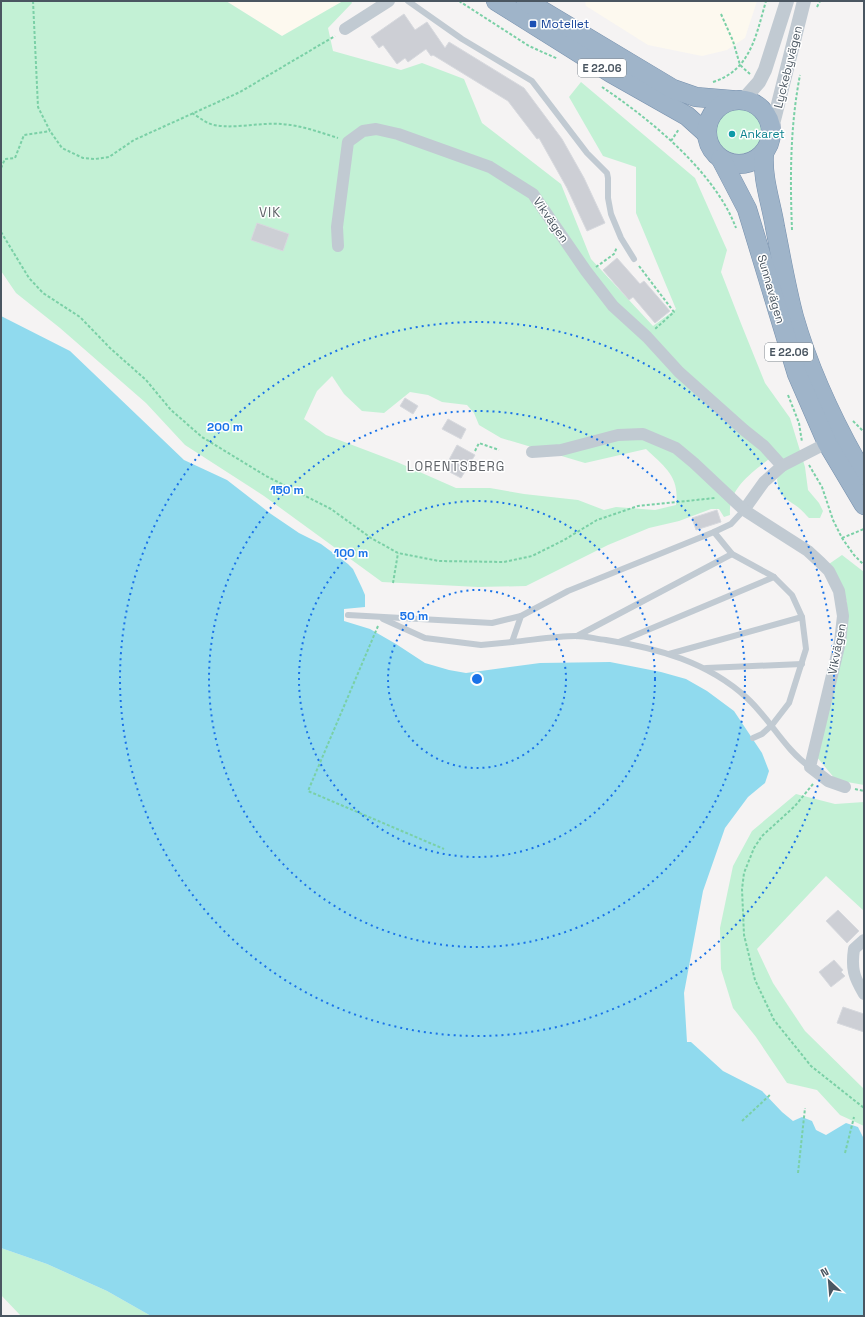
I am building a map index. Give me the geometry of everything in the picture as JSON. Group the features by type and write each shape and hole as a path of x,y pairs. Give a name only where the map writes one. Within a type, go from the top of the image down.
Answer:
{"highway":[{"name":"E 22.06","path":"496,1 611,73 687,116 707,134 711,148 721,159"},
{"name":"E 22.06","path":"526,1 673,89 696,97 752,102 764,111 770,123 772,132 769,145 764,153"},
{"path":"707,134 708,125 713,113 722,104 738,100"},
{"path":"721,159 731,163 741,164 751,162 764,153"},
{"name":"Sunnavägen","path":"764,153 764,181 788,290 800,336 825,402 864,475"},
{"name":"Sunnavägen","path":"721,159 747,210 789,354 806,398 828,443 864,505"}],"street":[{"path":"346,29 389,1"},
{"name":"Lyckebyvägen","path":"738,100 759,82 765,70 787,1"},
{"name":"Lyckebyvägen","path":"772,132 804,1"},
{"name":"Vikvägen","path":"348,142 363,131 376,129 398,134 490,167 533,194 586,271 613,306 647,337 679,372 764,446 782,466"},
{"path":"338,246 337,227 348,142"},
{"name":"Vikvägen","path":"532,452 561,450 618,435 643,434 676,448 744,510 816,557 829,571 842,600 843,616 840,642 810,767"},
{"path":"744,510 764,482 782,466 828,443"},
{"path":"810,767 828,781 845,787"},
{"path":"864,940 854,950 852,965 856,980 864,994"}],"lane":[{"path":"408,1 462,39 532,81 587,153 607,173 608,198 611,214 621,238 634,259"},
{"path":"348,615 492,623 521,616 568,592 731,524 744,510"},
{"path":"714,532 732,554 774,578 792,595 802,617 806,649 788,703 772,725 762,734 753,738"},
{"path":"577,636 732,554"},
{"path":"618,642 774,578"},
{"path":"512,642 521,616"},
{"path":"378,617 425,638 481,645 577,636 654,648 706,668 727,681 748,698 801,761 810,767"},
{"path":"668,654 802,617"},
{"path":"706,668 802,664"}],"path":[{"path":"33,1 38,107 50,131 62,148 83,158 95,160 109,157 134,140 240,92 346,29"},
{"path":"459,1 529,46 559,60"},
{"path":"710,83 721,79 740,65 749,55 766,1"},
{"path":"816,8 820,1"},
{"path":"721,14 733,41 740,65"},
{"path":"792,232 790,183 791,141 801,69"},
{"path":"601,86 685,154 724,203 738,236"},
{"path":"192,113 208,123 221,126 262,123 283,124 310,129 348,142"},
{"path":"1,168 5,159 15,158 24,135 50,131"},
{"path":"1,232 29,278 43,294 80,317 110,348 146,380 171,410 202,437 266,476 331,509 371,538 398,553 438,561 504,562 532,556 564,540 597,520 638,506 731,497"},
{"path":"586,271 595,268 614,254 621,238"},
{"path":"634,259 674,312 647,337"},
{"path":"786,388 799,423 805,454 809,465 822,487 833,520 842,538 854,555 864,565"},
{"path":"850,417 864,432"},
{"path":"475,451 479,443 499,450"},
{"path":"842,538 864,529"},
{"path":"393,583 398,553"},
{"path":"378,626 308,791 444,849"},
{"path":"820,775 795,806 762,836 754,848 744,873 742,889 744,935 755,980 774,1020 811,1066 864,1108"},
{"path":"742,1121 772,1094"},
{"path":"798,1173 805,1108"},
{"path":"845,1153 854,1117"}],"shaded area":[{"path":"226,1 343,1 282,36"},
{"path":"585,1 757,1 745,38 727,50 702,56 648,45 586,6"}],"green space":[{"path":"1,1 226,1 282,36 343,1 351,1 352,3 328,28 333,51 401,70 422,63 464,79 482,123 561,184 591,259 653,326 676,309 636,213 636,167 603,156 569,97 581,82 695,178 727,250 721,272 765,383 790,418 805,467 808,490 819,503 823,511 820,518 809,518 799,508 784,497 780,492 777,479 782,472 769,459 748,476 736,490 730,506 730,515 724,517 719,509 711,509 679,521 649,528 608,545 526,586 478,587 382,582 264,496 185,445 146,403 60,328 16,293 1,271","holes":["332,376 344,394 362,411 384,413 410,392 428,395 442,402 467,405 474,413 479,425 501,438 585,463 646,449 670,473 676,487 676,505 655,510 616,507 604,510 578,500 524,494 490,488 456,488 397,462 326,435 304,419 317,391"]},
{"path":"734,108 744,108 756,114 761,122 761,140 756,148 748,153 734,154 726,151 719,144 716,136 716,126 719,118 726,111"},
{"path":"842,555 864,572 864,785 836,780 816,756 845,643 847,602 829,564"},
{"path":"796,794 835,804 864,802 864,911 826,876 757,949 773,983 805,1031 864,1089 864,1126 840,1115 817,1090 787,1083 756,1037 733,1008 721,969 720,928 733,866 752,831"},
{"path":"1,1248 47,1264 107,1291 151,1316 21,1316 1,1295"}],"water":[{"path":"1,316 70,351 184,460 227,480 271,514 299,533 321,544 348,564 353,569 365,595 365,607 344,609 344,621 370,629 425,663 449,670 466,673 540,663 610,662 661,672 686,679 707,691 734,711 762,753 769,771 765,783 748,797 725,828 703,891 684,993 687,1042 691,1042 723,1071 762,1091 793,1121 802,1117 812,1121 816,1130 826,1135 846,1123 858,1127 864,1139 864,1316 151,1316 107,1291 47,1264 1,1248"}],"building":[{"path":"404,14 415,30 427,22 445,48 449,42 524,88 562,139 584,178 605,223 587,231 567,188 539,138 537,139 508,101 433,55 431,56 426,49 408,62 405,58 397,64 383,45 379,48 371,37"},
{"path":"257,223 289,234 283,251 251,240"},
{"path":"617,258 640,284 644,281 670,311 655,323 633,297 629,300 603,270"},
{"path":"405,398 418,406 413,414 400,406"},
{"path":"448,419 466,429 461,439 442,429"},
{"path":"457,445 475,455 461,478 444,469"},
{"path":"717,510 721,522 696,530 692,518"},
{"path":"838,910 859,931 847,943 826,921"},
{"path":"834,960 843,970 841,972 845,976 831,987 819,972"},
{"path":"843,1007 864,1014 864,1032 837,1023"}],"place":[{"name":"Motellet","path":"533,24"},
{"name":"Ankaret","path":"732,134"}],"district":[{"name":"VIK","path":"270,212"},
{"name":"LORENTSBERG","path":"456,466"}]}
